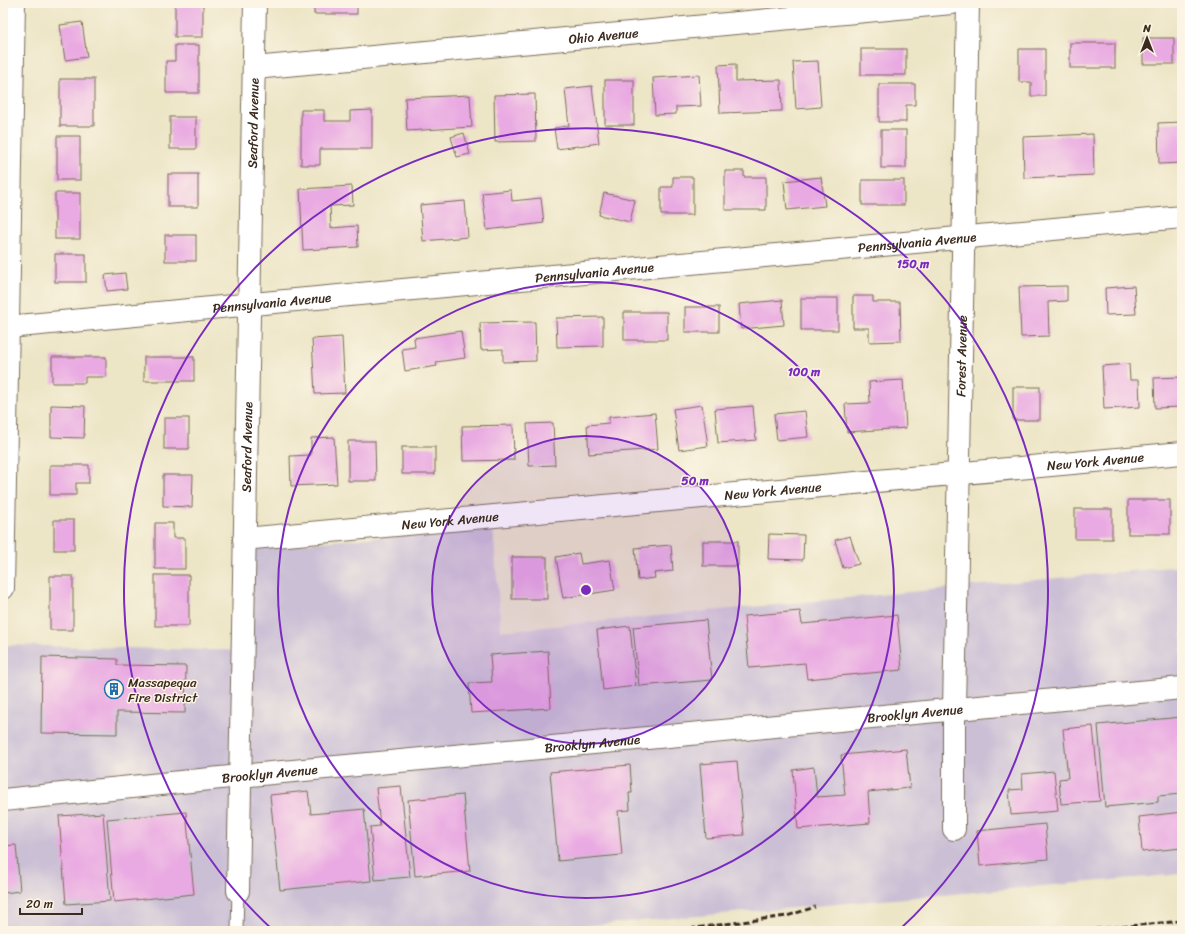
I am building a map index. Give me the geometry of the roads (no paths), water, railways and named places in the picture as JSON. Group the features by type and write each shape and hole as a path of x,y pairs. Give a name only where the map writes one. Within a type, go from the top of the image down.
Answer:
{"street":[{"path":"3,588 14,3"},
{"name":"Seaford Avenue","path":"238,891 255,3"},
{"name":"Ohio Avenue","path":"254,68 952,3"},
{"name":"Forest Avenue","path":"954,829 954,710 958,474 968,3"},
{"name":"Pennsylvania Avenue","path":"8,327 1182,217"},
{"name":"New York Avenue","path":"244,539 1182,453"},
{"name":"Brooklyn Avenue","path":"3,800 240,776 1182,688"}],"lane":[{"path":"237,930 238,891"}],"railway":[{"path":"672,931 787,916 815,907"},
{"path":"1077,931 1182,921"}],"place":[{"name":"Massapequa Fire District","path":"114,689"}]}
